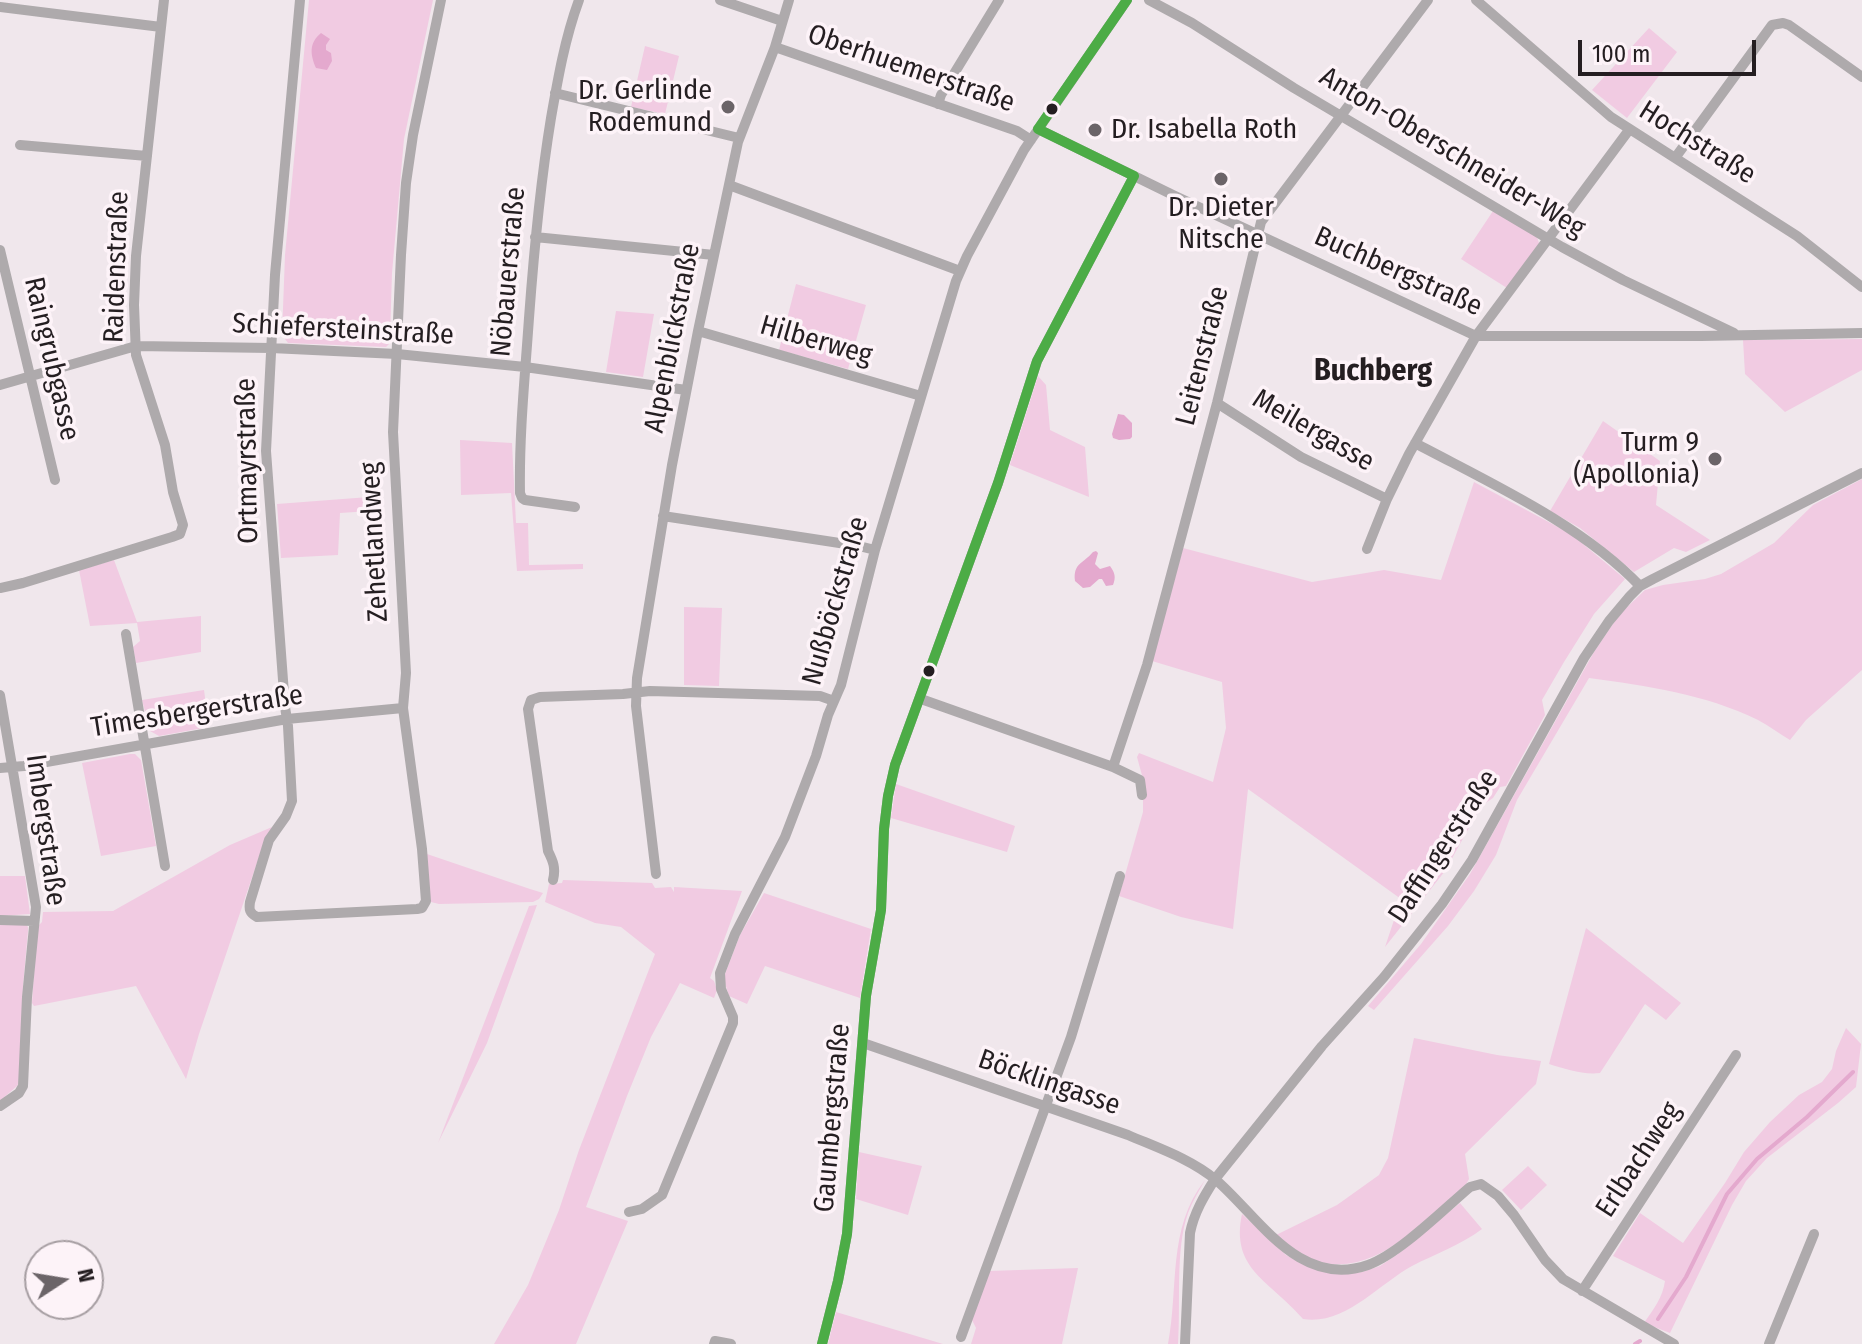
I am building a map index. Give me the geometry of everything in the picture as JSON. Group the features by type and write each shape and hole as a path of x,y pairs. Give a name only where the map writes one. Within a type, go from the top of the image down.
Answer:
{"street":[{"name":"Raidenstraße","path":"0,588 172,537 183,530 165,445 136,355 134,305 136,256 164,0"},
{"name":"Ortmayrstraße","path":"250,911 269,840 286,816 292,801 266,451 275,275 300,0"},
{"name":"Zehetlandweg","path":"250,911 257,917 417,909 425,905 422,849 403,708 406,673 393,432 406,183 441,0"},
{"name":"Nöbauerstraße","path":"575,507 522,498 519,448 542,177 555,93 579,0"},
{"name":"Oberhuemerstraße","path":"720,0 782,21"},
{"name":"Alpenblickstraße","path":"656,874 636,706 637,678 686,390 739,138 775,47 789,0"},
{"path":"938,104 999,0"},
{"name":"Nußböckstraße","path":"629,1212 642,1209 662,1195 733,1023 721,989 720,973 735,934 785,837 841,685 875,550 960,271 1031,140 1127,0"},
{"name":"Anton-Oberschneider-Weg","path":"1149,0 1548,239 1623,280 1737,334"},
{"name":"Leitenstraße","path":"1113,767 1147,665 1217,403 1261,222 1428,0"},
{"name":"Hochstraße","path":"1476,0 1611,117 1797,236 1862,287"},
{"path":"0,7 161,27"},
{"path":"1675,158 1772,25 1789,25 1862,77"},
{"name":"Oberhuemerstraße","path":"775,47 1017,131 1031,140"},
{"path":"555,93 739,138"},
{"name":"Buchbergstraße","path":"1038,129 1476,336 1862,333"},
{"path":"1367,549 1387,499 1415,443 1476,336 1629,130"},
{"path":"20,145 147,156"},
{"name":"Gaumbergstraße","path":"822,1344 847,1234 866,996 881,910 884,829 895,765 998,483 1037,361 1134,176"},
{"path":"729,185 960,271"},
{"path":"535,237 714,255"},
{"name":"Raingrubgasse","path":"0,250 55,480"},
{"name":"Hilberweg","path":"698,331 921,396"},
{"name":"Schiefersteinstraße","path":"0,385 136,346 397,354 525,367 686,390"},
{"name":"Meilergasse","path":"1217,403 1301,457 1387,499"},
{"path":"1415,443 1572,531 1599,549 1640,586"},
{"name":"Daffingerstraße","path":"1185,1344 1190,1233 1201,1200 1322,1046 1384,977 1442,904 1472,860 1584,658 1609,621 1640,586 1862,473"},
{"path":"663,516 875,550"},
{"path":"126,634 165,866"},
{"path":"553,880 554,862 548,851 528,709 531,700 650,691 820,696 834,701"},
{"name":"Imbergstraße","path":"0,695 36,907 27,997 23,1086 19,1093 0,1106"},
{"path":"921,699 1113,767 1140,780 1142,795"},
{"name":"Timesbergerstraße","path":"0,768 287,719 403,708"},
{"path":"961,1337 1071,1037 1120,876"},
{"path":"0,920 34,921"},
{"name":"Böcklingasse","path":"863,1043 1128,1135 1191,1163 1215,1179"},
{"name":"Erlbachweg","path":"1582,1291 1736,1055"},
{"path":"1215,1179 1289,1251 1317,1265 1345,1269 1377,1261 1401,1246 1470,1187 1481,1184 1505,1203 1553,1270 1563,1279 1672,1343"},
{"path":"1769,1344 1814,1234"},
{"path":"714,1342 731,1344"}],"shaded area":[{"path":"309,0 433,0 404,139 392,273 390,337 386,347 288,343 282,335 285,255"},
{"path":"1649,28 1677,52 1627,118 1592,90"},
{"path":"321,33 330,39 326,50 331,53 332,61 327,70 316,68 312,53 314,41"},
{"path":"645,46 679,56 665,114 631,107"},
{"path":"1493,211 1537,237 1540,246 1507,288 1461,259"},
{"path":"796,284 866,305 848,369 779,350"},
{"path":"616,311 654,314 643,377 606,372"},
{"path":"1862,339 1862,370 1785,412 1745,374 1743,340"},
{"path":"1038,376 1046,385 1050,430 1085,447 1089,497 1010,465"},
{"path":"1118,414 1124,415 1132,423 1130,439 1113,438"},
{"path":"1603,421 1660,461 1656,505 1710,540 1686,552 1674,548 1634,572 1580,528 1550,511"},
{"path":"460,440 512,443 516,523 528,523 529,565 583,564 583,569 517,571 511,493 461,495"},
{"path":"1862,479 1862,670 1806,720 1790,740 1758,720 1697,697 1589,678 1517,800 1496,855 1474,891 1448,926 1374,1010 1368,1006 1421,944 1470,874 1594,652 1619,615 1645,590 1721,574 1774,543 1813,505"},
{"path":"1474,482 1571,534 1625,579 1594,614 1542,700 1545,715 1506,786 1500,787 1493,798 1481,806 1445,871 1385,947 1401,899 1248,789 1233,929 1181,917 1119,896 1143,812 1139,753 1213,782 1226,728 1222,682 1152,661 1183,548 1312,582 1384,570 1441,580"},
{"path":"369,497 370,511 340,513 338,555 281,558 277,504"},
{"path":"1096,551 1095,564 1100,569 1110,566 1114,575 1113,585 1106,586 1099,579 1090,587 1083,588 1075,581 1076,571"},
{"path":"114,560 137,622 201,616 201,652 136,663 133,647 140,641 137,623 90,626 79,570"},
{"path":"684,607 722,608 719,686 684,685"},
{"path":"204,690 209,727 159,736 150,731 142,700"},
{"path":"130,754 141,760 156,846 101,856 82,763"},
{"path":"896,784 1015,826 1007,852 891,818"},
{"path":"272,827 262,848 186,1079 136,986 34,1006 37,927 42,922 43,912 113,911 230,845"},
{"path":"424,853 543,893 533,902 431,902"},
{"path":"0,876 25,876 30,914 0,916"},
{"path":"563,880 652,883 655,888 671,887 674,892 674,887 742,891 710,978 717,990 714,998 680,983 651,1037 586,1207 628,1221 576,1344 494,1344 528,1285 559,1210 655,954 621,927 595,923 545,902 549,884 562,883"},
{"path":"764,893 871,929 860,998 765,966 747,1004 729,996 725,974 740,935"},
{"path":"537,905 487,1043 438,1143 529,906"},
{"path":"0,923 25,923 28,931 20,1081 0,1101"},
{"path":"1586,928 1681,1003 1666,1020 1645,1004 1600,1073 1568,1070 1549,1064"},
{"path":"1846,1028 1861,1044 1856,1087 1767,1158 1746,1181 1670,1333 1644,1323 1660,1298 1665,1281 1613,1256 1640,1213 1683,1243 1744,1152 1770,1122 1799,1095 1822,1082 1832,1069"},
{"path":"1414,1038 1541,1061 1536,1084 1465,1154 1469,1179 1465,1186 1388,1249 1366,1259 1343,1264 1320,1262 1295,1251 1276,1235 1337,1205 1379,1175 1388,1158"},
{"path":"859,1152 922,1166 908,1215 856,1199"},
{"path":"1528,1166 1547,1185 1521,1210 1502,1190"},
{"path":"1205,1180 1184,1228 1178,1344 1168,1344 1179,1238 1193,1199"},
{"path":"1460,1203 1482,1229 1457,1245 1412,1266 1360,1302 1333,1316 1303,1319 1256,1273 1242,1249 1242,1214 1286,1255 1302,1264 1344,1274 1362,1272 1380,1266 1398,1254"},
{"path":"1078,1268 1062,1344 971,1344 976,1328 972,1320 989,1271"},
{"path":"836,1312 943,1344 828,1344"}],"waterway":[{"path":"1658,1319 1686,1277 1727,1194 1757,1159 1807,1117 1853,1072"},
{"path":"1635,1344 1640,1341"}],"transit line":[{"path":"1038,129 1127,0"},
{"path":"1038,129 1134,176"},
{"path":"822,1344 847,1234 866,996 881,910 884,829 895,765 998,483 1037,361 1134,176"}],"place":[{"name":"Dr. Gerlinde Rodemund","path":"728,107"},
{"name":"Dr. Isabella Roth","path":"1095,130"},
{"name":"Dr. Dieter Nitsche","path":"1221,179"},
{"name":"Turm 9 (Apollonia)","path":"1715,459"}],"district":[{"name":"Buchberg","path":"1373,372"}]}
